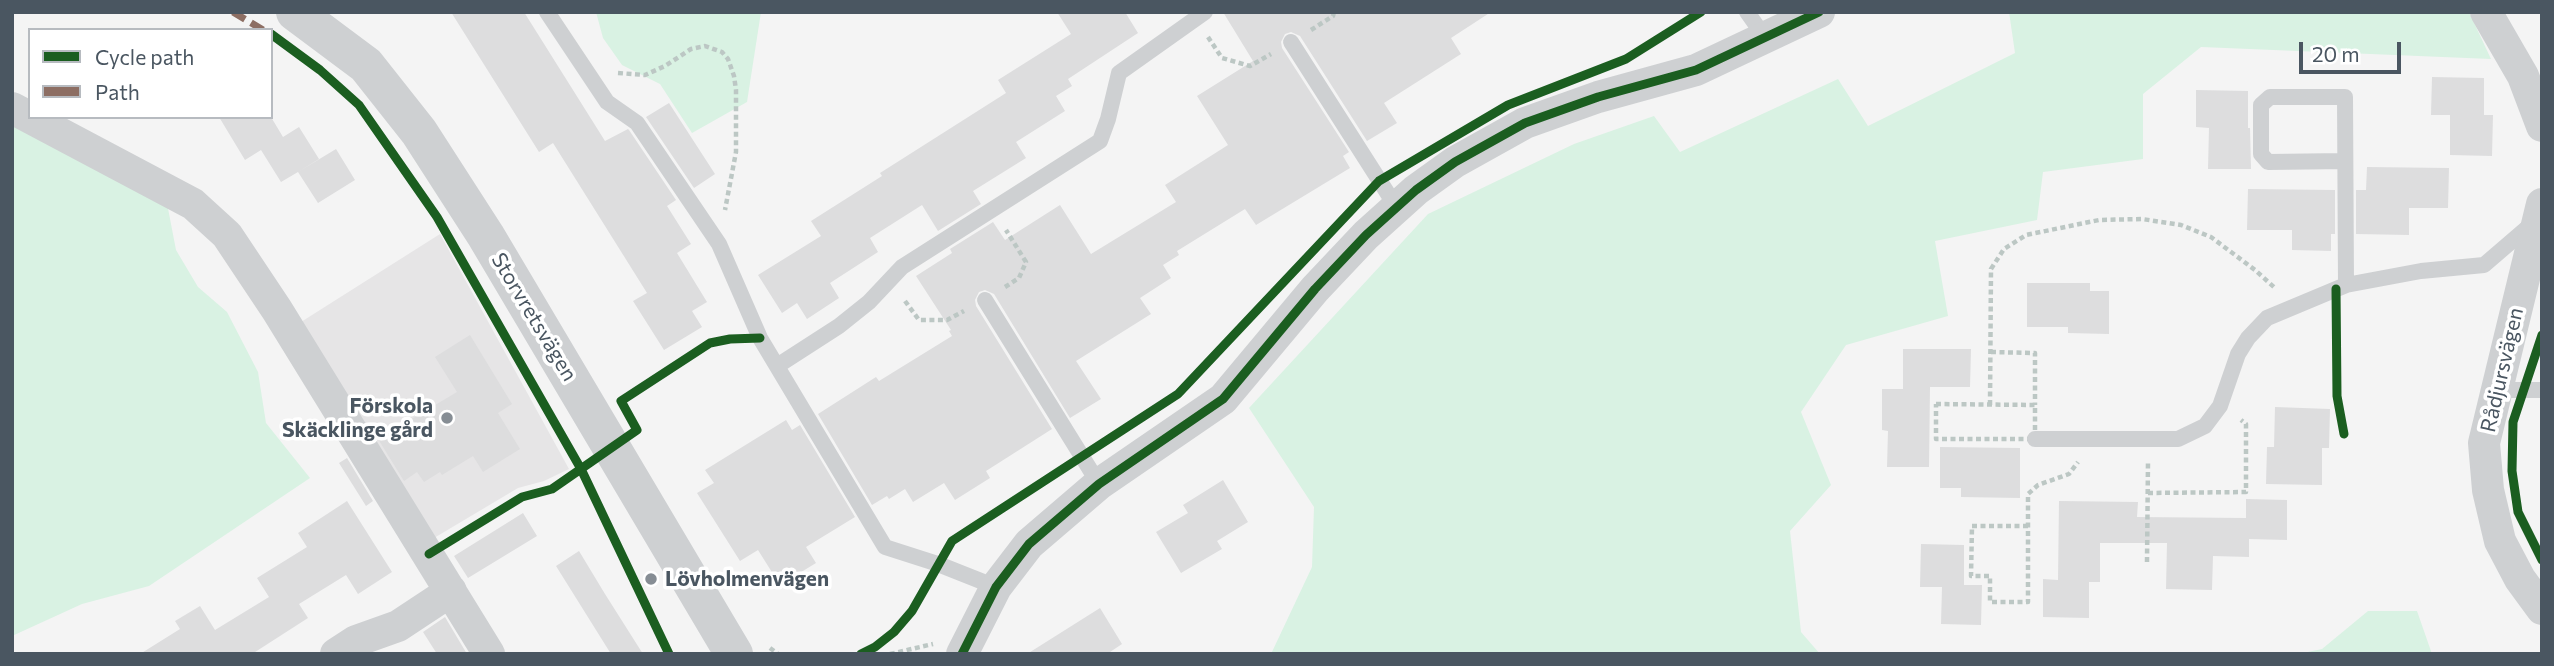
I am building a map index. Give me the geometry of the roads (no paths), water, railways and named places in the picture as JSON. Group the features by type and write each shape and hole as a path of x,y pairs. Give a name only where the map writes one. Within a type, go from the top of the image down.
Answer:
{"street":[{"name":"Storvretsvägen","path":"295,12 366,65 419,132 486,236 734,654"},
{"path":"962,654 996,587 1029,544 1099,484 1223,399 1315,289 1366,235 1416,190 1455,162 1525,123 1598,97 1696,70 1819,12"},
{"path":"2486,12 2523,76 2542,126"},
{"path":"12,108 28,116"},
{"path":"33,119 193,204 227,235 277,310 489,654"},
{"name":"Rådjursvägen","path":"2540,211 2484,443 2488,490 2500,541 2520,579 2542,609"},
{"path":"336,654 356,641 398,626 450,591"}],"lane":[{"path":"547,12 607,102 637,123 719,244 760,338 885,547 996,587"},
{"path":"1747,12 1766,39"},
{"path":"777,366 839,326 869,302 902,267 1100,141 1119,73 1201,15"},
{"path":"1291,42 1397,208"},
{"path":"2345,162 2268,162 2261,154 2261,105 2270,97 2345,97 2346,285"},
{"path":"2035,439 2178,439 2194,433 2205,426 2220,406 2238,354 2248,338 2267,318 2346,285 2421,271 2484,265 2540,211"},
{"path":"985,300 1099,484"},
{"path":"2496,390 2542,390"}],"place":[{"name":"Förskola Skäcklinge gård","path":"447,418"},
{"name":"Lövholmenvägen","path":"651,579"}]}
